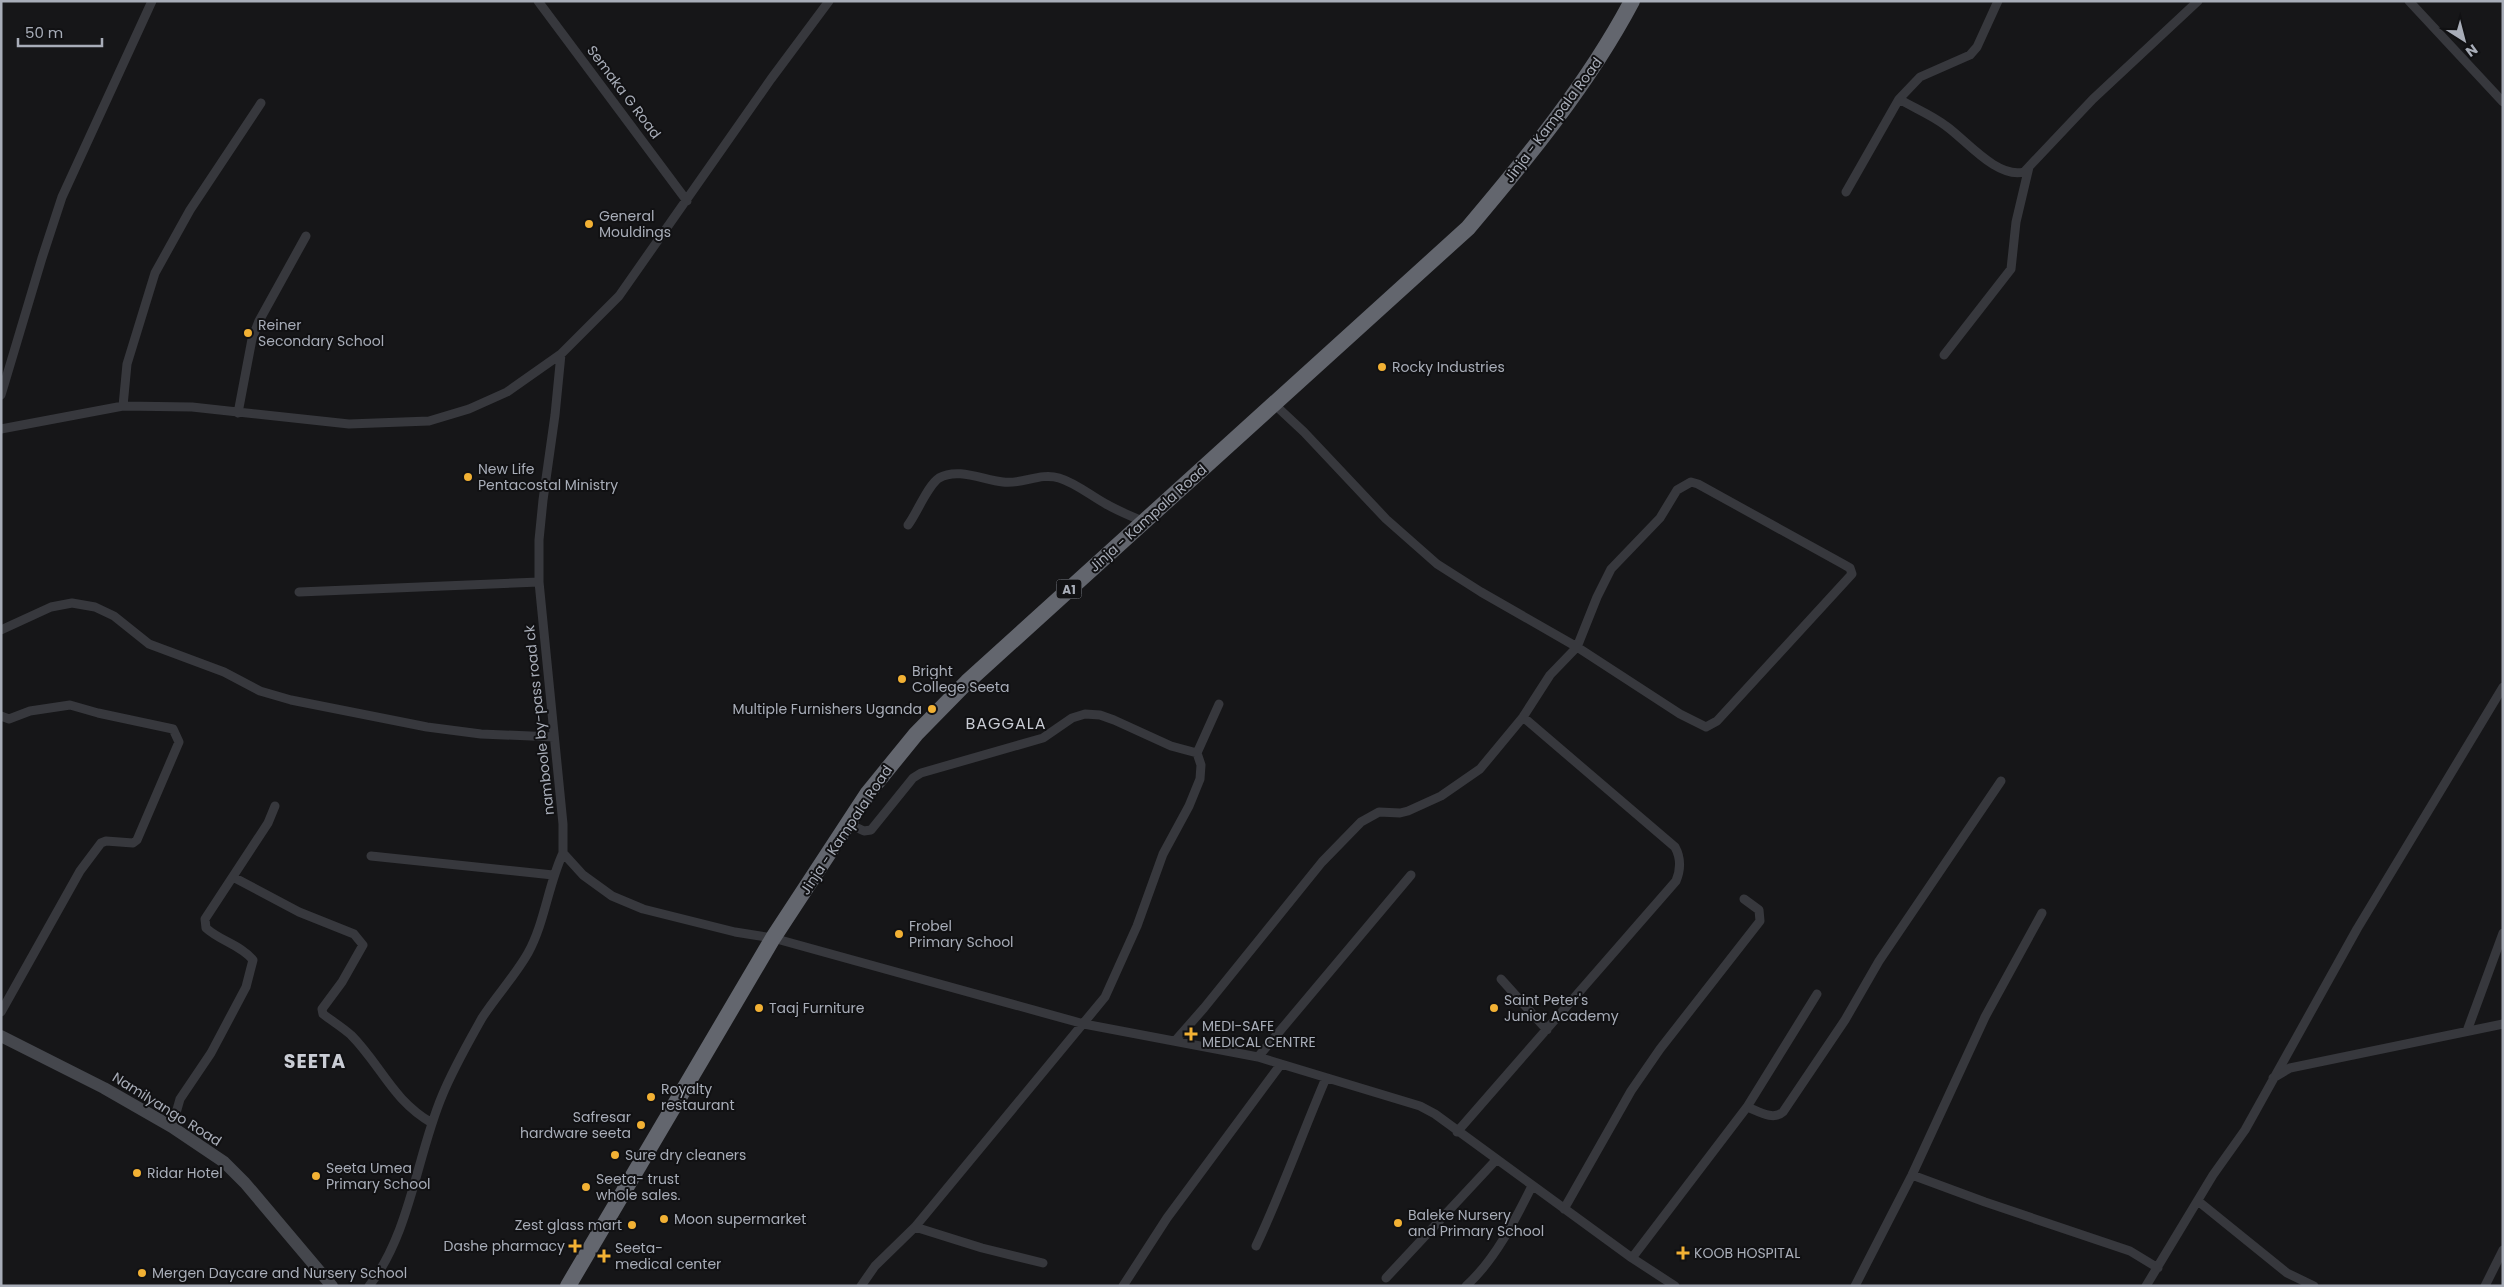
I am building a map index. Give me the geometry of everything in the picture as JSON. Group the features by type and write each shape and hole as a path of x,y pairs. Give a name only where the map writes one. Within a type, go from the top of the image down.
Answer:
{"highway":[{"name":"Jinja - Kampala Road","path":"568,1286 773,938 868,793 892,762 960,688 1468,228 1530,156 1612,40 1632,1"},
{"name":"Jinja - Kampala Road","path":"580,1286 591,1245"}],"main road":[{"name":"Namilyango Road","path":"1,1036 104,1088 172,1127 224,1162 245,1183 332,1286"}],"street":[{"path":"1,395 62,197 152,1"},
{"name":"Semaka G Road","path":"538,1 687,201"},
{"path":"1,429 123,406 192,407 349,424 429,421 469,409 507,392 561,354 619,296 829,1"},
{"path":"1846,192 1899,99 1920,77 1970,55 1977,47 1998,1"},
{"path":"1899,99 1945,125 1985,158 2006,172 2017,174 2029,168 2093,99 2191,5 2198,1"},
{"path":"2408,1 2503,102"},
{"path":"123,406 127,364 154,273 190,210 260,103"},
{"path":"1944,355 2011,269 2016,222 2029,168"},
{"path":"238,413 252,339 259,321 306,236"},
{"name":"namboole by-pass road ck","path":"561,354 555,415 542,500 539,540 539,582 564,824 564,854"},
{"path":"1175,1040 1204,1008 1322,862 1361,822 1379,812 1400,813 1408,811 1441,796 1480,769 1523,717 1550,675 1577,647 1597,597 1611,569 1660,518 1676,490 1691,482 1769,522 1850,568 1852,574 1717,721 1706,727 1680,714 1577,647 1436,564 1386,520 1304,432 1274,404"},
{"path":"908,525 919,510 928,489 937,479 946,474 962,474 1004,482 1050,476 1061,478 1106,504 1144,522"},
{"path":"299,592 539,582"},
{"path":"1,630 51,607 72,603 95,607 114,616 150,644 224,672 260,691 300,702 427,727 481,734 554,737"},
{"path":"2146,1286 2198,1201 2245,1130 2402,852 2503,687"},
{"path":"861,1286 875,1266 914,1227 1105,998 1137,926 1164,854 1189,806 1200,779 1201,765 1197,754 1220,704"},
{"path":"1,716 10,719 30,711 70,705 98,714 173,730 179,742 137,840 133,843 106,841 102,843 80,871 1,1012"},
{"path":"849,824 864,831 871,830 913,778 921,773 1043,738 1072,718 1085,714 1100,715 1164,743 1197,754"},
{"path":"1458,1132 1626,940 1676,881 1680,872 1679,854 1675,846 1523,717"},
{"path":"1747,1107 1772,1116 1783,1112 1845,1020 1879,961 2002,781"},
{"path":"172,1127 180,1099 211,1053 246,986 252,970 253,960 248,954 213,935 206,928 205,919 268,823 275,806"},
{"path":"369,1286 388,1253 409,1202 432,1123 453,1072 483,1018 531,945 553,875 564,854 583,875 612,896 643,908 735,932 773,938 1084,1024 1258,1057 1420,1106 1674,1286"},
{"path":"371,856 553,875"},
{"path":"1258,1057 1411,875"},
{"path":"233,877 299,912 354,934 362,941 363,945 342,982 322,1009 323,1014 352,1036 385,1081 403,1101 418,1115 432,1123"},
{"path":"1564,1209 1631,1092 1660,1049 1760,921 1759,910 1744,899"},
{"path":"1854,1286 1912,1175 1985,1017 2042,913"},
{"path":"2467,1031 2503,933"},
{"path":"1501,979 1547,1030"},
{"path":"1632,1258 1747,1107 1818,994"},
{"path":"2273,1078 2290,1068 2503,1024"},
{"path":"1123,1286 1172,1210 1281,1064"},
{"path":"1256,1246 1276,1205 1290,1165 1326,1078"},
{"path":"1386,1278 1496,1160"},
{"path":"1912,1175 1984,1202 2130,1251 2158,1268"},
{"path":"1466,1286 1484,1268 1532,1186"},
{"path":"2198,1201 2287,1273 2314,1286"},
{"path":"914,1227 982,1248 1043,1263"},
{"path":"2485,1286 2503,1250"}],"place":[{"name":"General Mouldings","path":"589,224"},
{"name":"Reiner Secondary School","path":"248,333"},
{"name":"Rocky Industries","path":"1382,367"},
{"name":"New Life Pentacostal Ministry","path":"468,477"},
{"name":"Bright College Seeta","path":"902,679"},
{"name":"Multiple Furnishers Uganda","path":"932,709"},
{"name":"Frobel Primary School","path":"899,934"},
{"name":"Taaj Furniture","path":"759,1008"},
{"name":"Saint Peter's Junior Academy","path":"1494,1008"},
{"name":"MEDI-SAFE MEDICAL CENTRE","path":"1191,1034"},
{"name":"Royalty restaurant","path":"651,1097"},
{"name":"Safresar hardware seeta","path":"641,1125"},
{"name":"Sure dry cleaners","path":"615,1155"},
{"name":"Ridar Hotel","path":"137,1173"},
{"name":"Seeta Umea Primary School","path":"316,1176"},
{"name":"Seeta- trust whole sales.","path":"586,1187"},
{"name":"Moon supermarket","path":"664,1219"},
{"name":"Baleke Nursery and Primary School","path":"1398,1223"},
{"name":"Zest glass mart","path":"632,1225"},
{"name":"Dashe pharmacy","path":"575,1246"},
{"name":"KOOB HOSPITAL","path":"1683,1253"},
{"name":"Seeta- medical center","path":"604,1256"},
{"name":"Mergen Daycare and Nursery School","path":"142,1273"}],"district":[{"name":"BAGGALA","path":"1006,723"},
{"name":"SEETA","path":"315,1061"}]}
